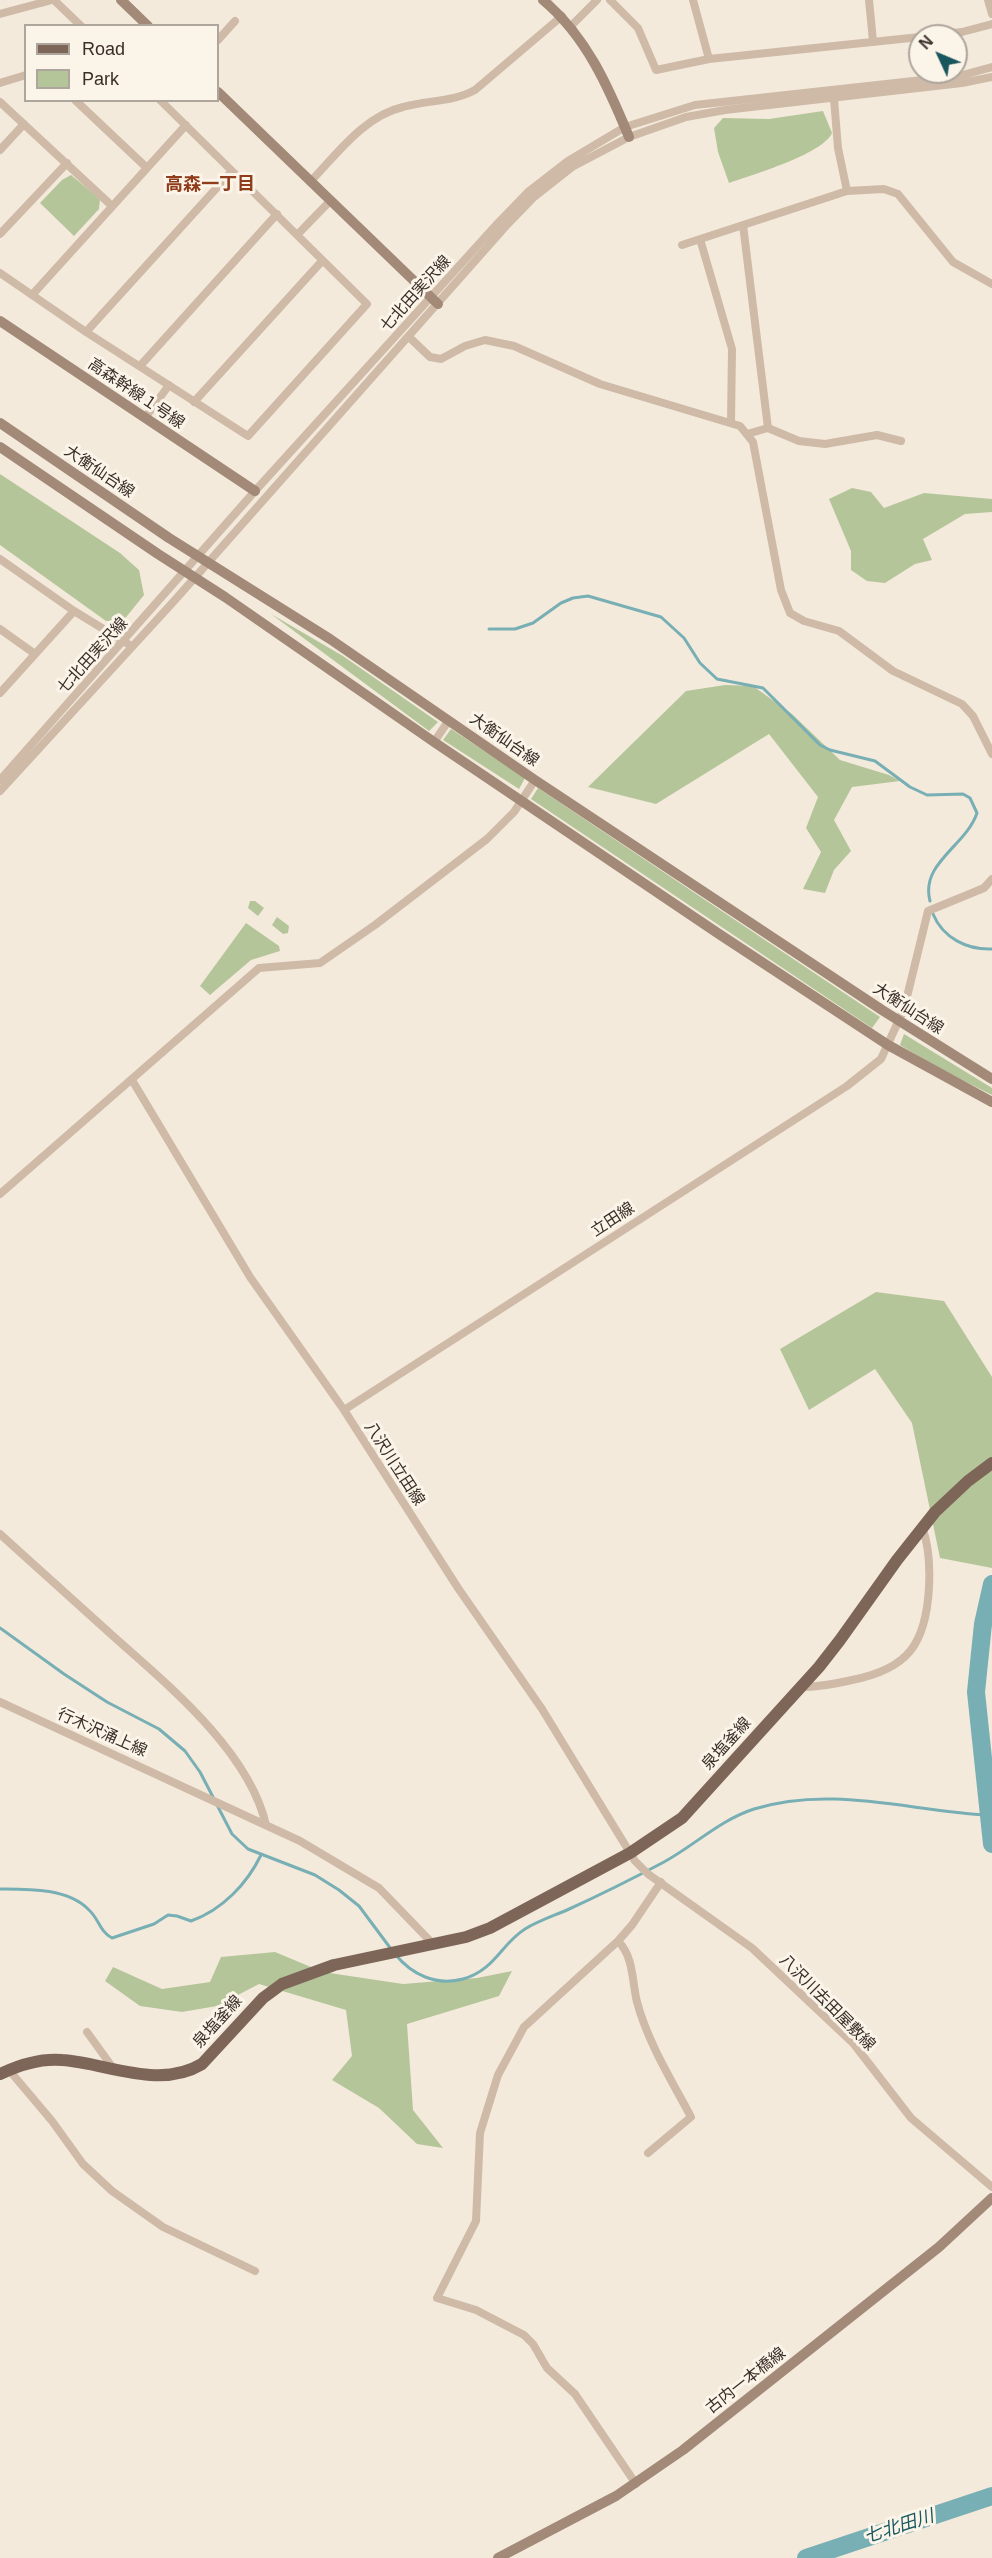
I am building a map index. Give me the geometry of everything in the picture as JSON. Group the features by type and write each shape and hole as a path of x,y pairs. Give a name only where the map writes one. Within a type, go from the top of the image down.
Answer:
{"main road":[{"path":"122,0 146,24"},
{"path":"543,0 571,26 607,84 627,132"},
{"path":"219,93 435,301"},
{"name":"高森幹線１号線","path":"0,321 255,492"},
{"name":"大衡仙台線","path":"0,423 202,559 330,639 536,780 900,1022 992,1079"},
{"path":"0,447 434,742 888,1045 992,1102"},
{"name":"泉塩釜線","path":"5,2072 30,2063 54,2060 160,2076 190,2071 202,2064 263,1998 282,1984 334,1965 466,1937 490,1928 633,1857 682,1818 801,1687 840,1640 922,1527 949,1498 992,1463"},
{"name":"古内一本橋線","path":"498,2558 587,2513 636,2484 683,2450 939,2247 992,2198"}],"street":[{"path":"0,14 53,0 79,24"},
{"path":"571,26 597,0"},
{"path":"610,0 638,28 656,70 709,59 908,38"},
{"path":"693,0 709,59"},
{"path":"869,0 873,41"},
{"path":"988,0 992,14"},
{"path":"310,182 367,124 382,114 403,106 460,98 475,90 562,16"},
{"path":"219,39 235,21"},
{"path":"968,30 992,24"},
{"name":"七北田実沢線","path":"202,559 255,492 435,301 528,192 568,161 627,132 695,105 959,76 992,68"},
{"path":"0,83 24,76"},
{"path":"627,132 725,110 962,84 992,77"},
{"path":"834,99 838,148 847,191"},
{"path":"0,102 112,206"},
{"path":"77,102 147,168"},
{"path":"0,273 86,332 248,436 367,304 162,102"},
{"path":"0,150 24,124"},
{"path":"32,295 186,125"},
{"path":"0,234 67,163"},
{"path":"86,332 232,171"},
{"path":"682,245 847,191 884,189 898,194 953,262 992,284"},
{"path":"297,235 330,201"},
{"path":"140,366 277,214"},
{"path":"743,225 768,428"},
{"path":"700,239 732,349 731,423"},
{"path":"194,402 322,261"},
{"path":"0,791 132,646 202,559 409,338 435,301"},
{"path":"409,338 430,357 441,359 465,346 485,340 514,346 600,384 740,426 753,442 781,590 790,613 804,621 839,631 893,671 962,704 973,716 992,754"},
{"path":"145,418 169,385"},
{"path":"747,434 768,428 799,441 825,444 877,435 901,441"},
{"path":"0,559 74,611 132,646"},
{"name":"七北田実沢線","path":"0,780 124,642 190,574"},
{"path":"0,693 74,611"},
{"path":"0,629 35,654"},
{"path":"434,742 449,720"},
{"path":"0,1194 259,968 320,963 375,925 488,838 522,801 536,780"},
{"name":"立田線","path":"344,1410 847,1086 876,1065 900,1022 928,911 984,888 992,879"},
{"name":"八沢川立田線","path":"132,1080 250,1277 344,1410 458,1588 542,1709 633,1857 658,1880"},
{"path":"801,1687 819,1687 884,1672 902,1661 916,1641 928,1614 929,1578 926,1537 922,1527"},
{"path":"0,1534 161,1679 226,1745 262,1809 266,1825"},
{"name":"行木沢涌上線","path":"0,1702 300,1840 379,1888 433,1944"},
{"path":"636,2484 573,2391 547,2368 533,2344 524,2335 476,2310 437,2298 476,2221 480,2133 498,2074 524,2027 618,1941 632,1925 658,1880"},
{"name":"八沢川去田屋敷線","path":"658,1880 752,1948 853,2043 911,2118 992,2187"},
{"path":"618,1941 625,1948 637,2003 655,2048 691,2117 648,2153"},
{"path":"87,2032 113,2068"},
{"path":"5,2072 52,2121 83,2163 112,2192 163,2228 255,2271"}],"green space":[{"path":"823,111 832,133 826,141 786,163 729,183 718,152 714,128 723,118 769,119"},
{"path":"71,175 100,199 99,209 74,236 40,203 62,180"},
{"path":"0,474 120,553 139,570 144,595 123,621 106,621 0,545"},
{"path":"852,488 871,492 884,508 924,493 992,499 992,512 965,514 923,539 932,560 915,564 885,583 867,581 851,570 851,551 829,499"},
{"path":"271,614 343,656 438,722 429,731"},
{"path":"725,685 753,686 792,714 840,760 889,775 900,781 852,787 834,820 851,851 834,870 825,893 803,889 821,852 806,828 818,797 769,734 656,804 588,787 686,691"},
{"path":"451,729 525,778 519,789 443,740"},
{"path":"538,788 880,1017 872,1028 531,799"},
{"path":"250,901 255,901 264,908 258,916 248,908"},
{"path":"277,917 289,926 288,933 283,934 272,925"},
{"path":"246,923 279,946 280,951 251,960 210,995 200,986"},
{"path":"904,1034 992,1088 992,1095 940,1069 900,1045"},
{"path":"876,1292 944,1301 992,1377 992,1568 940,1558 912,1423 875,1369 809,1410 780,1349"},
{"path":"275,1952 323,1972 403,1984 477,1978 512,1971 499,1996 407,2024 413,2110 443,2148 417,2144 379,2108 332,2080 352,2056 346,2010 259,1984 217,2006 182,2012 140,2006 105,1981 113,1967 162,1989 210,1982 221,1957"}],"waterway":[{"path":"489,629 515,629 533,623 561,603 573,598 588,596 661,617 684,638 700,663 717,679 763,688 820,745 830,750 875,761 910,787 927,795 963,794 970,798 977,813 964,835 938,865 932,876 929,888 930,901"},
{"path":"933,914 943,930 957,941 965,945 992,949"},
{"name":"七北田川","path":"992,1584 983,1624 976,1692 992,1844"},
{"path":"0,1628 107,1702 159,1729 185,1751 200,1772 213,1797"},
{"path":"395,1954 409,1968 434,1980 453,1981 474,1975 483,1970 525,1929 592,1899 652,1868 742,1814 783,1802 841,1799 988,1815"},
{"path":"216,1803 232,1834 248,1849 315,1875 339,1890 359,1906 391,1949"},
{"path":"0,1889 47,1891 70,1897 89,1910 112,1938 154,1924 168,1915 191,1921 213,1910 241,1886 261,1855"},
{"name":"七北田川","path":"806,2558 992,2496"}],"district":[{"name":"高森一丁目","path":"210,185"}]}
